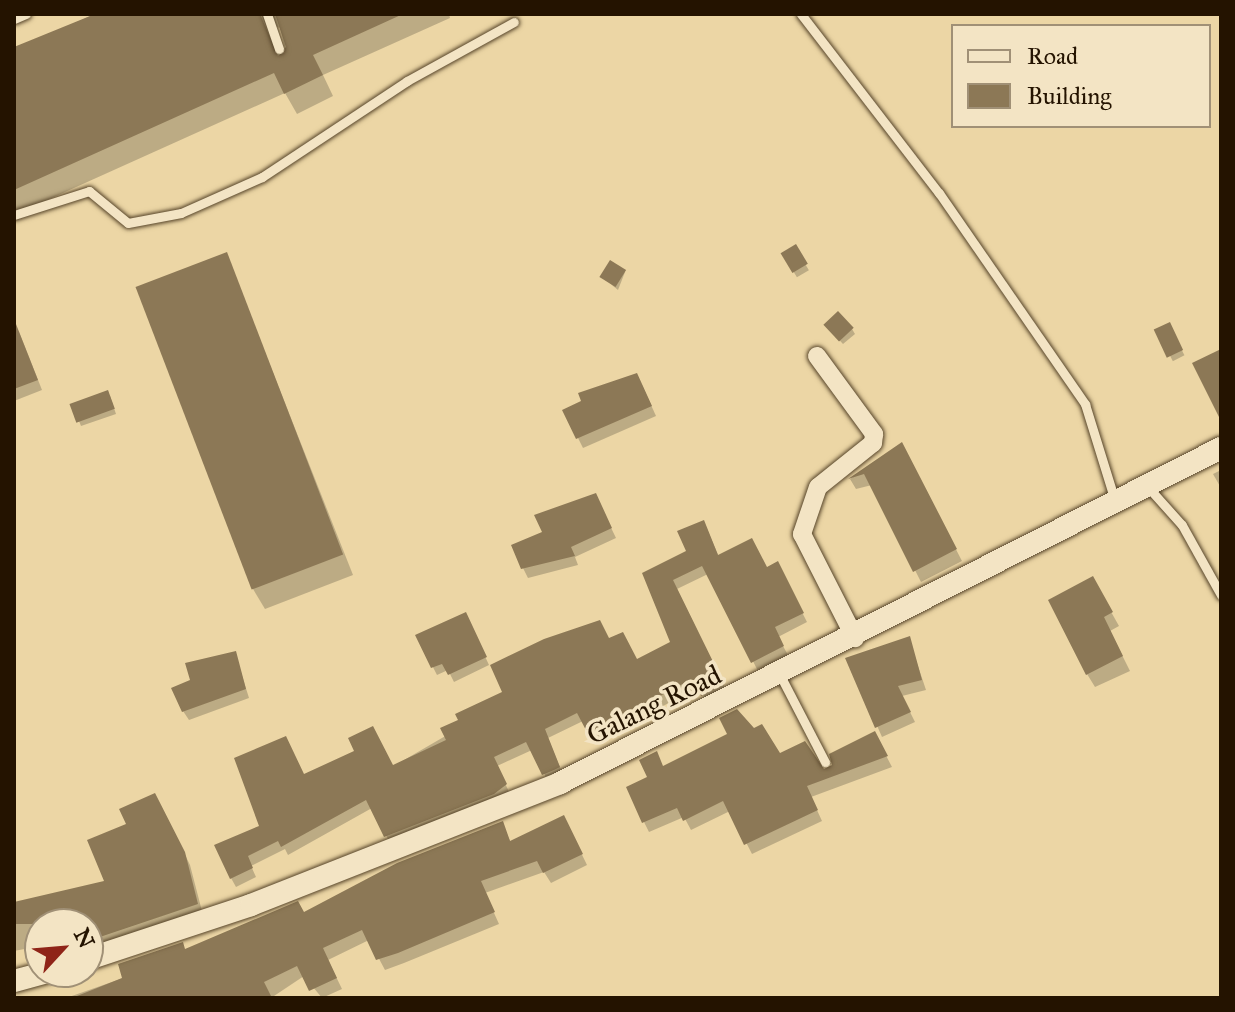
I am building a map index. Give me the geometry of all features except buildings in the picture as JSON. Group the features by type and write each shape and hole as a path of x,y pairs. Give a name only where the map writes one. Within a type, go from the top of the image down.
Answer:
{"street":[{"path":"817,356 874,434 873,443 818,487 802,534 855,638"},
{"name":"Galang Road","path":"104,953 469,821 781,677 1221,448"}],"lane":[{"path":"14,19 26,14"},
{"path":"267,14 279,49"},
{"path":"801,14 939,193 1085,404 1115,501"},
{"path":"14,215 89,191 128,223 181,213 262,177 407,81 514,22"},
{"path":"1147,486 1182,525 1221,595"},
{"path":"781,677 825,762"}]}
